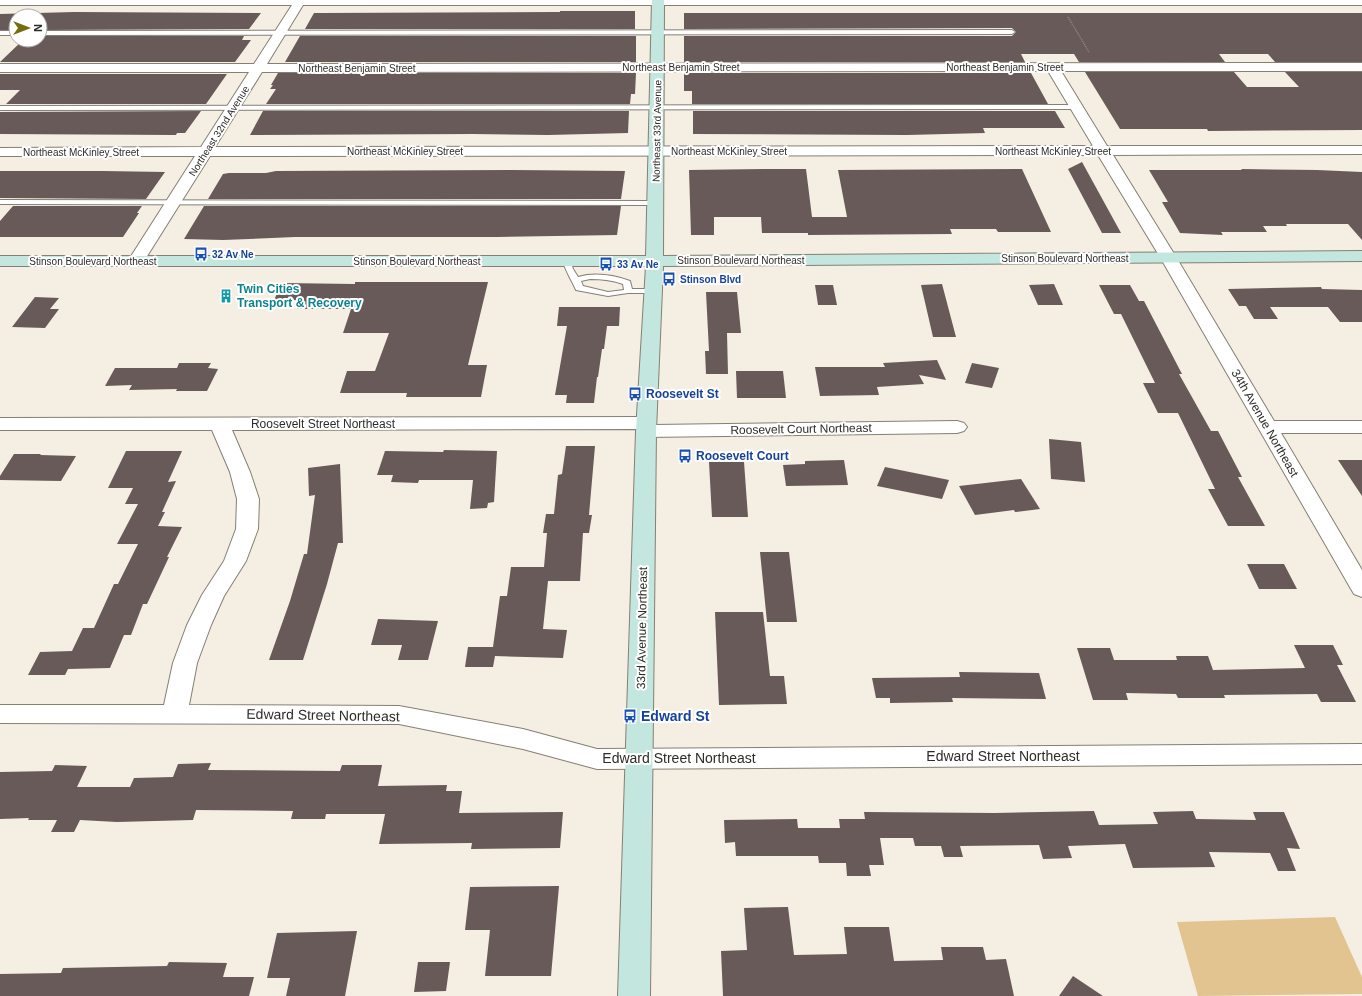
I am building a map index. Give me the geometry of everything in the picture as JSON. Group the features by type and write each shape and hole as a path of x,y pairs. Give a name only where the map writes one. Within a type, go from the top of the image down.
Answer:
{"street":[{"name":"Northeast 32nd Avenue","path":"136,261 234,108 300,1"},
{"name":"Northeast 33rd Avenue","path":"654,261 658,1"},
{"path":"0,2 1362,2"},
{"name":"Northeast Benjamin Street","path":"0,68 1362,67"},
{"name":"34th Avenue Northeast","path":"1052,68 1104,150 1168,257 1362,588"},
{"name":"Northeast McKinley Street","path":"0,152 1362,150"},
{"name":"Stinson Boulevard Northeast","path":"0,261 654,261 1362,256"},
{"name":"33rd Avenue Northeast","path":"634,996 646,427 654,261"},
{"name":"Roosevelt Street Northeast","path":"0,424 646,427"},
{"path":"175,714 185,663 199,625 213,595 235,561 247,529 248,499 240,472 220,424"},
{"name":"Roosevelt Court Northeast","path":"646,427 957,428"},
{"path":"1268,428 1362,427"},
{"name":"Edward Street Northeast","path":"0,714 399,715 523,739 596,759 1362,754"}],"lane":[{"path":"48,33 1012,32"},
{"path":"0,108 1077,107"},
{"path":"0,202 656,203"},
{"path":"567,261 568,270 578,279 579,288 595,292 621,293 628,291 653,291"},
{"path":"578,279 586,276 621,281 627,283 628,291"}],"path":[{"path":"1058,3 1062,7 1095,62 1102,67"}],"shaded area":[{"path":"1335,917 1362,977 1362,994 1198,996 1177,922"}],"building":[{"path":"635,11 635,29 305,29 314,13"},
{"path":"48,13 261,13 249,29 48,30"},
{"path":"684,13 1362,13 1362,62 1275,62 1268,54 1219,54 1225,62 1079,62 1074,54 1021,54 1025,62 684,62 684,36 1012,36 1016,32 1012,28 684,29"},
{"path":"0,14 8,14 8,30 0,30"},
{"path":"48,36 244,36 242,40 251,40 235,62 0,62 15,48 48,48"},
{"path":"300,36 636,36 636,62 285,62"},
{"path":"1085,72 1234,72 1247,87 1299,87 1285,72 1362,72 1362,130 1208,131 1207,129 1120,129"},
{"path":"278,73 636,73 635,94 631,94 630,104 266,104 276,89 270,89"},
{"path":"684,73 1031,73 1048,104 692,104 692,91 684,91"},
{"path":"0,74 227,74 206,104 6,104 20,90 0,90"},
{"path":"201,111 185,133 177,133 176,135 0,134 0,112"},
{"path":"263,111 629,111 628,133 548,135 250,135"},
{"path":"693,111 1055,111 1065,128 983,128 985,133 907,135 693,134"},
{"path":"1082,162 1121,233 1102,233 1068,169"},
{"path":"806,169 812,217 847,217 838,170 1022,169 1051,232 998,232 996,229 950,229 952,234 808,235 808,233 762,233 761,217 714,217 714,235 691,235 689,170"},
{"path":"1241,169 1362,172 1362,240 1348,224 1286,224 1287,226 1263,226 1267,232 1221,232 1223,235 1180,233 1162,202 1168,202 1149,170 1242,170"},
{"path":"0,171 165,172 146,199 0,198"},
{"path":"276,171 625,171 621,199 208,199 223,174 229,173 266,173"},
{"path":"13,206 142,206 123,237 0,237 0,221"},
{"path":"204,206 621,206 617,235 497,237 295,237 223,240 184,239"},
{"path":"355,282 488,282 468,365 487,365 481,397 406,397 407,393 340,393 347,371 375,371 389,333 343,333 351,309 297,309 301,300 274,300 282,283 355,284"},
{"path":"942,284 956,337 933,337 921,285"},
{"path":"1054,284 1063,305 1038,305 1029,285"},
{"path":"815,285 833,285 837,305 818,305"},
{"path":"1099,285 1130,285 1139,301 1144,301 1182,374 1179,374 1211,431 1218,431 1242,477 1238,477 1265,526 1228,526 1208,489 1215,489 1178,413 1158,413 1143,383 1155,383 1121,314 1114,314"},
{"path":"1321,287 1322,289 1362,290 1362,322 1340,322 1328,307 1270,307 1278,319 1254,319 1246,306 1239,306 1228,289"},
{"path":"706,292 737,292 741,333 727,333 728,374 706,374 705,351 709,351"},
{"path":"35,297 59,298 50,309 59,309 45,328 12,327"},
{"path":"559,307 620,307 619,326 607,326 604,349 602,349 597,377 594,403 566,403 567,395 555,395 567,326 557,326"},
{"path":"937,360 946,380 919,375 924,384 877,387 879,395 820,396 815,367 885,367 883,363"},
{"path":"179,363 211,363 208,368 218,369 207,391 176,391 177,389 129,390 132,385 105,386 115,368 177,368"},
{"path":"972,363 999,368 992,388 965,383"},
{"path":"736,371 783,371 786,398 737,398"},
{"path":"1049,439 1081,442 1085,482 1051,479"},
{"path":"566,446 595,446 589,515 592,515 589,533 583,533 580,581 548,581 543,629 567,630 563,658 495,656 493,667 465,667 468,647 493,647 500,596 507,596 511,567 544,567 547,533 543,533 546,514 554,514 558,475 562,474"},
{"path":"444,450 497,451 494,502 488,503 487,508 470,509 473,480 419,480 418,483 391,482 393,475 377,475 385,451 443,452"},
{"path":"126,451 182,451 168,482 176,481 162,512 165,512 158,526 182,527 167,557 169,557 147,604 143,604 131,635 124,635 110,668 68,669 65,675 28,675 40,652 72,651 83,628 94,628 114,584 118,584 138,544 117,544 138,504 125,504 133,488 108,488"},
{"path":"14,454 76,456 61,481 0,480 0,476"},
{"path":"844,460 848,485 786,486 783,465 805,464 805,461"},
{"path":"1338,460 1362,460 1362,496"},
{"path":"709,462 744,462 748,517 712,517"},
{"path":"340,464 343,543 338,543 327,584 303,660 269,660 290,601 304,554 307,554 315,495 309,496 308,468"},
{"path":"885,467 949,480 942,499 877,486"},
{"path":"1021,479 1040,509 1015,512 1014,510 975,515 959,486"},
{"path":"760,552 789,552 797,622 767,622"},
{"path":"1247,564 1284,564 1297,589 1259,589"},
{"path":"715,612 763,612 770,676 784,676 787,704 719,705"},
{"path":"378,619 438,621 428,660 398,660 402,645 371,645"},
{"path":"1294,645 1333,645 1343,665 1337,665 1356,702 1321,702 1317,694 1224,695 1225,698 1178,698 1176,694 1126,693 1128,700 1093,700 1077,648 1110,648 1114,660 1177,660 1176,656 1208,656 1213,670 1305,668"},
{"path":"959,672 1039,673 1046,699 952,698 953,702 890,703 890,698 876,698 872,678 960,677"},
{"path":"211,763 208,770 340,771 342,765 382,765 378,786 447,785 446,791 462,791 459,813 563,812 560,848 471,849 472,843 379,844 385,814 326,814 325,819 291,819 293,811 196,810 193,820 117,822 80,820 74,832 51,832 57,820 28,820 29,818 0,819 0,772 52,771 55,765 87,766 77,787 130,787 134,778 173,777 178,764"},
{"path":"1094,811 1099,825 1158,824 1153,812 1193,811 1196,819 1256,820 1253,812 1284,812 1300,849 1287,848 1296,871 1278,871 1270,853 1209,852 1215,867 1133,868 1125,844 1068,846 1072,858 1043,859 1039,845 960,846 963,857 944,857 941,846 915,846 913,838 880,838 884,865 869,865 871,876 847,876 846,863 819,863 818,856 736,856 735,842 725,843 724,820 797,819 798,828 840,828 839,819 865,819 864,812 995,813"},
{"path":"559,886 551,976 485,976 490,930 465,930 470,887"},
{"path":"788,907 794,955 847,954 844,927 889,927 894,961 943,960 941,947 983,947 986,960 1006,959 1014,996 723,996 721,951 747,950 744,908"},
{"path":"357,931 345,996 286,996 290,978 267,978 277,933"},
{"path":"169,962 227,963 223,977 254,977 249,996 0,996 0,974 61,973 63,968 167,966"},
{"path":"418,962 450,962 446,991 414,992"},
{"path":"1073,976 1103,996 1059,996"}],"place":[{"name":"32 Av Ne","path":"201,254"},
{"name":"33 Av Ne","path":"606,264"},
{"name":"Stinson Blvd","path":"669,279"},
{"name":"Twin Cities Transport & Recovery","path":"226,296"},
{"name":"Roosevelt St","path":"635,394"},
{"name":"Roosevelt Court","path":"685,456"},
{"name":"Edward St","path":"630,716"}]}
